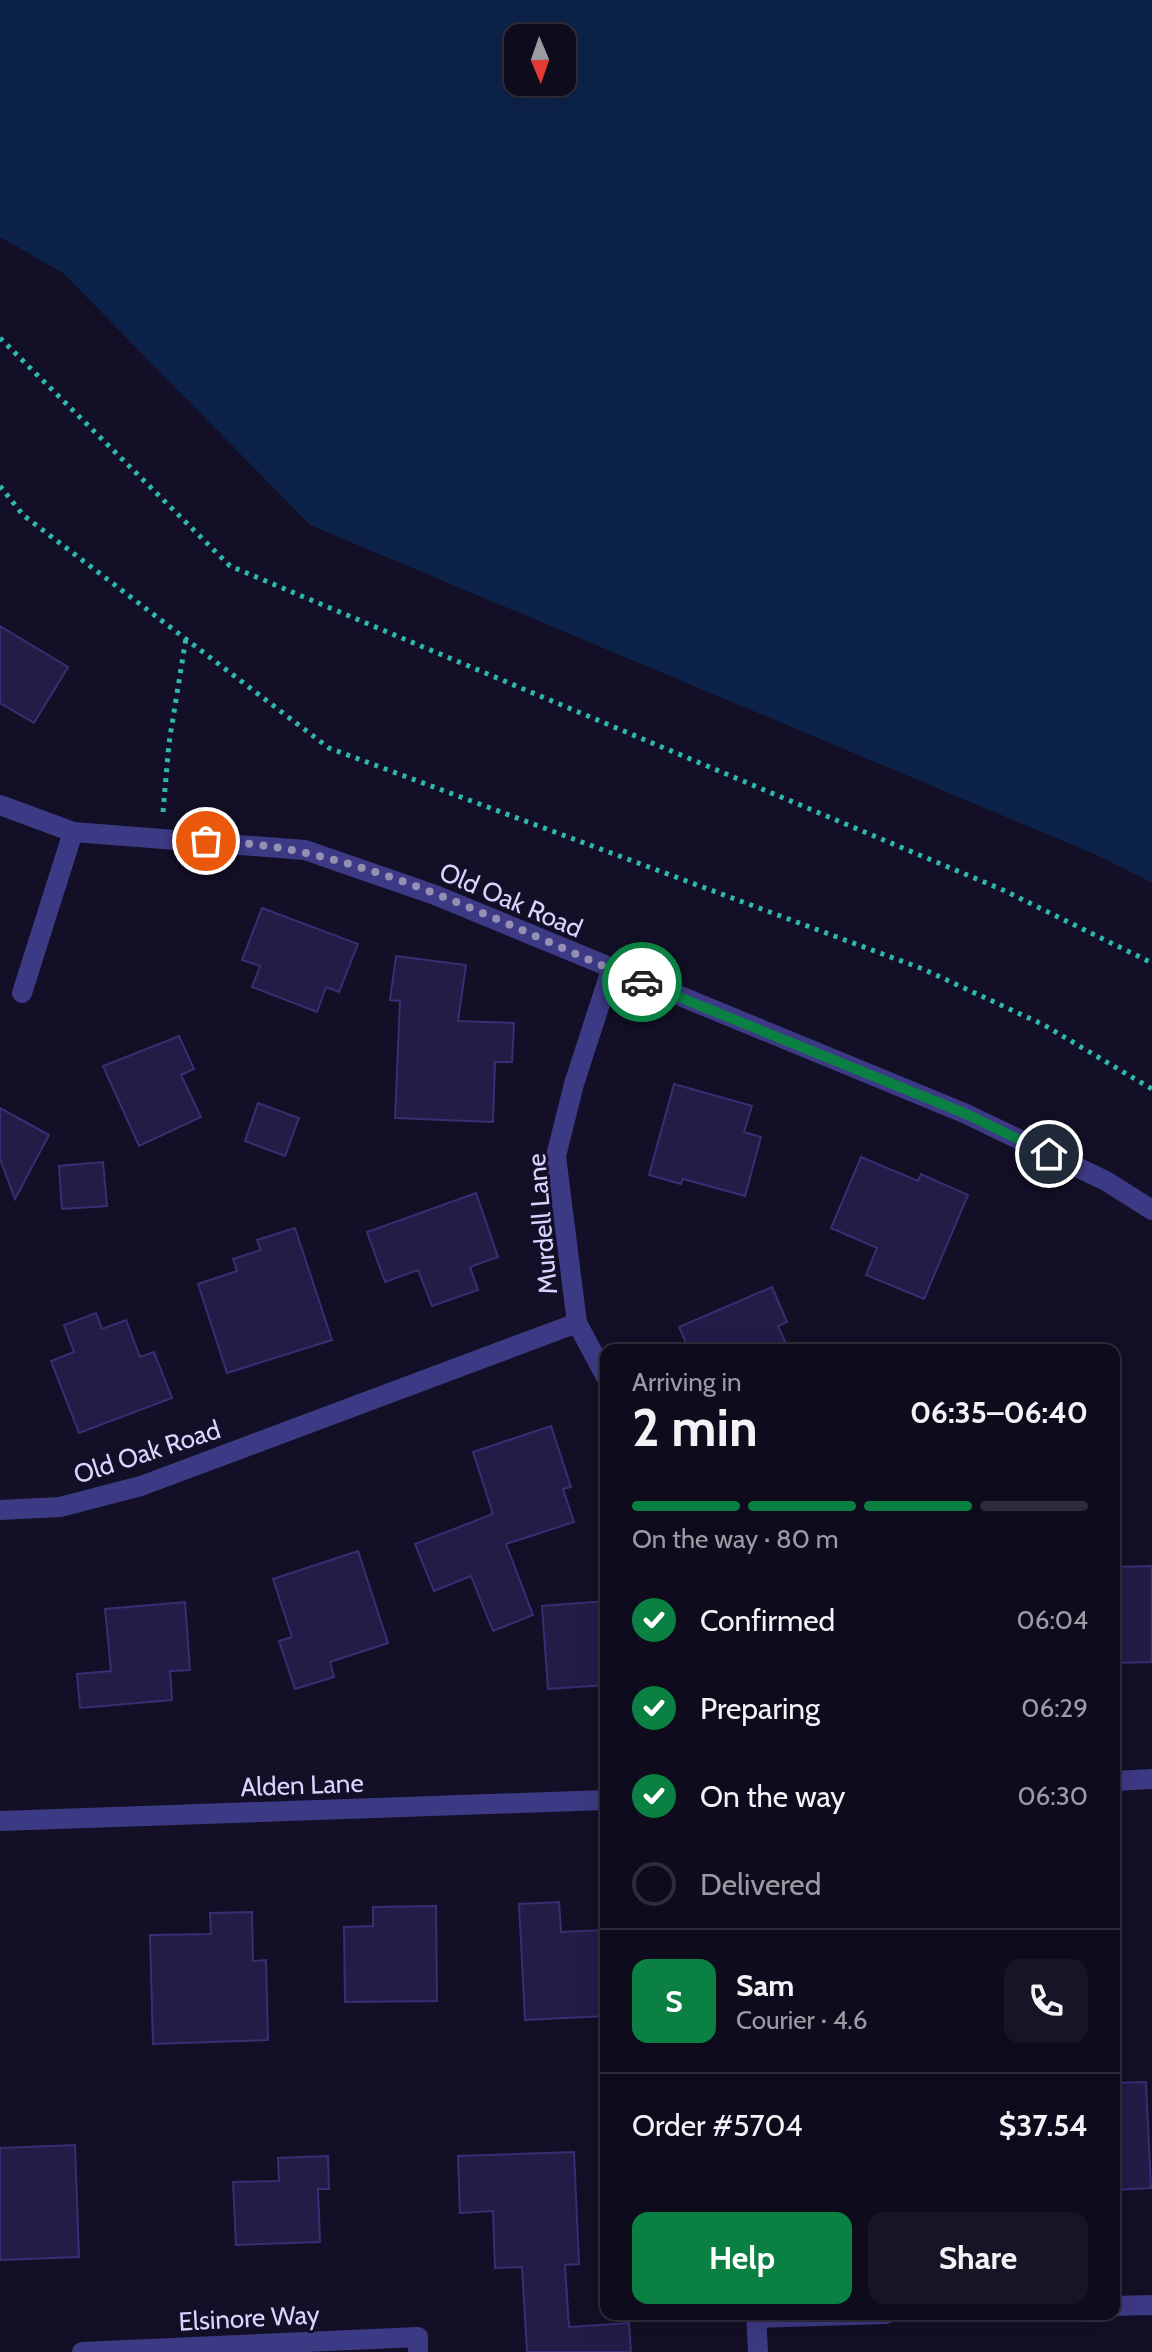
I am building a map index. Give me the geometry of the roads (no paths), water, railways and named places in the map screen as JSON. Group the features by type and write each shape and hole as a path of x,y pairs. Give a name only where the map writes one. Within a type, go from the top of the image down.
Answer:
{"street":[{"name":"Old Oak Road","path":"0,805 73,832 305,850 435,895 964,1113 1106,1181 1152,1210"},
{"path":"22,993 73,832"},
{"name":"Murdell Lane","path":"600,1366 577,1323 556,1156 574,1084 611,970"},
{"name":"Old Oak Road","path":"0,1510 60,1507 141,1486 577,1323"},
{"path":"1120,1781 1152,1779"},
{"name":"Alden Lane","path":"0,1821 600,1800"},
{"path":"1120,2306 1152,2305"},
{"path":"756,2320 758,2352"},
{"name":"Elsinore Way","path":"82,2352 418,2344"}],"water":[{"path":"0,0 1152,0 1152,883 1099,856 310,525 63,273 0,237"}]}
